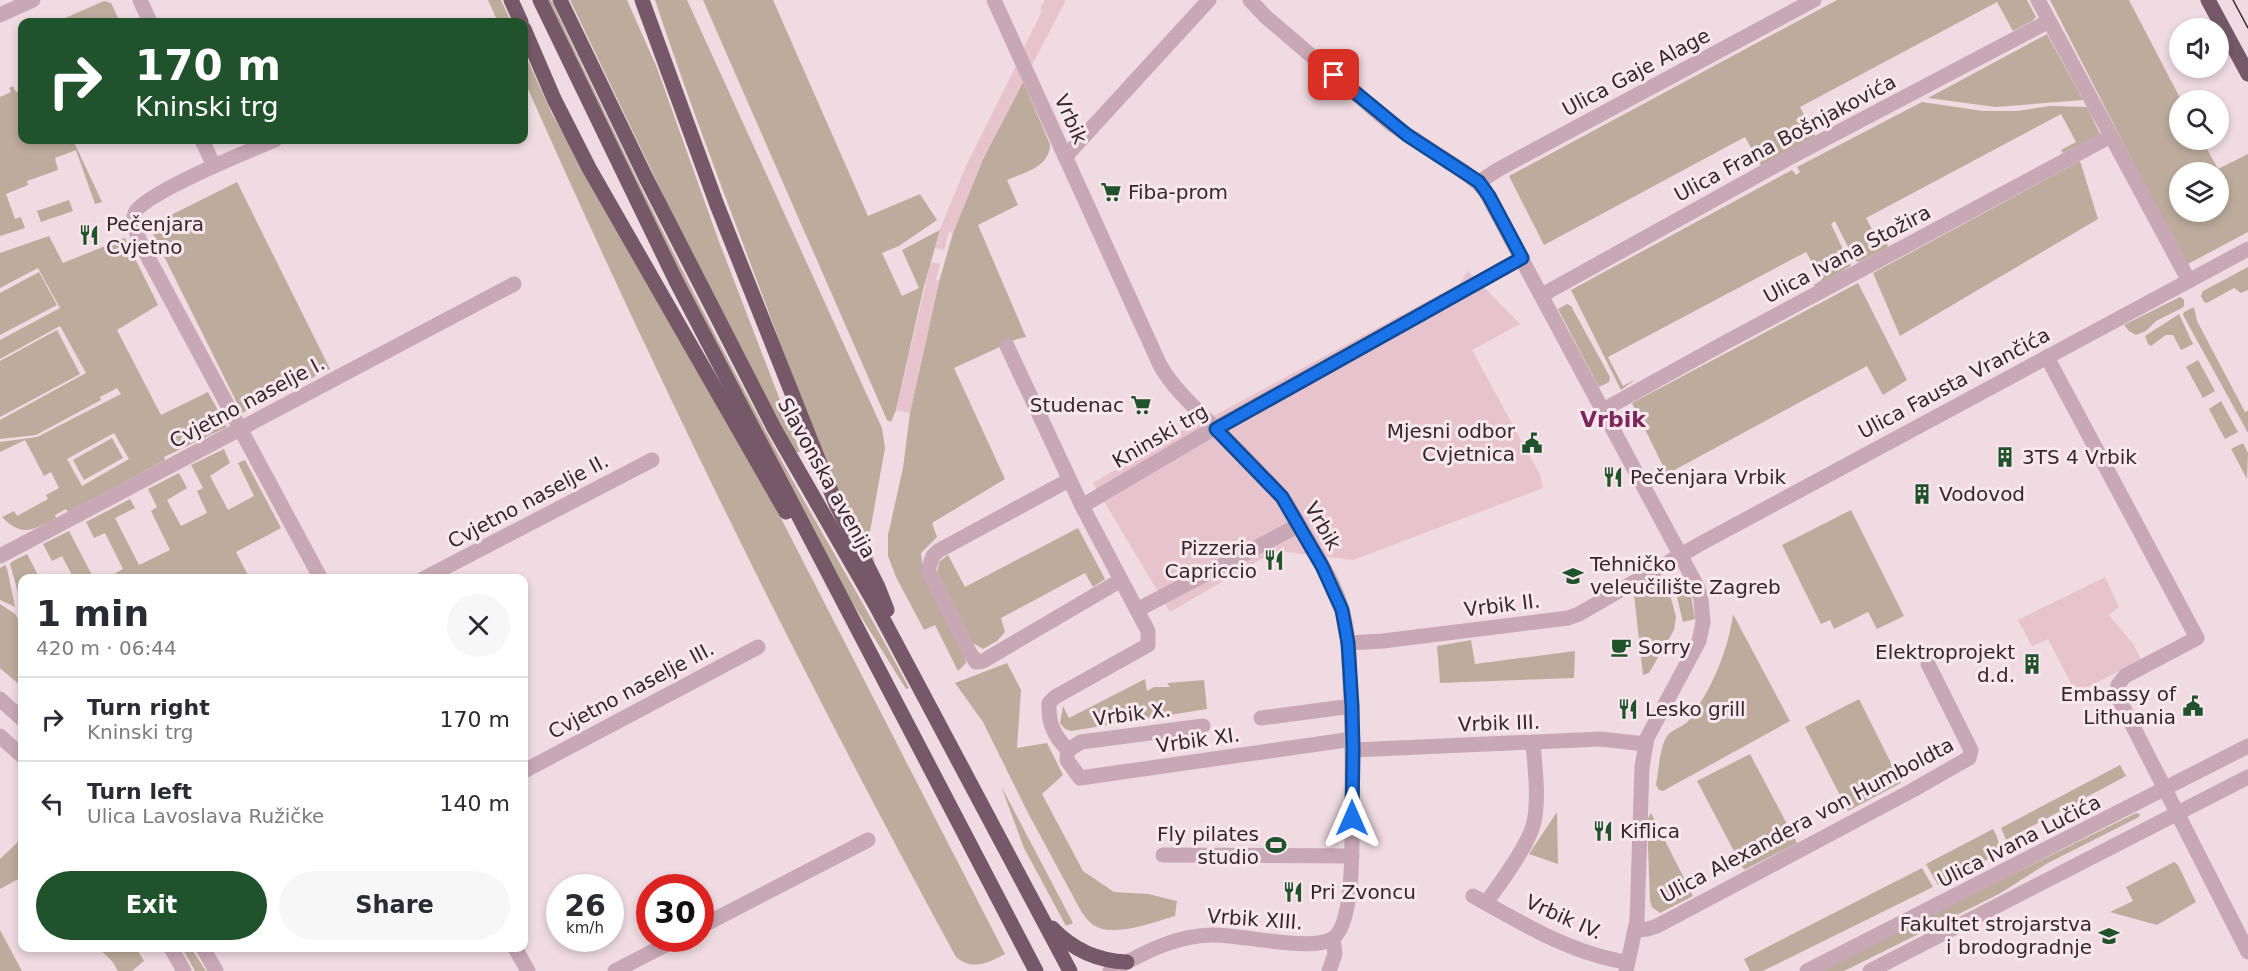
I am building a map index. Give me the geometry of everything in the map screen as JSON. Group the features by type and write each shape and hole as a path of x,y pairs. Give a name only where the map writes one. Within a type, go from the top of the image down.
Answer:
{"main road":[{"path":"511,0 519,18"},
{"name":"Slavonska avenija","path":"540,0 676,281 1036,971"},
{"name":"Slavonska avenija","path":"560,0 719,325 802,480 899,650 1070,971"},
{"path":"642,0 717,205 836,504 882,598 899,650"},
{"path":"2208,0 2248,74"},
{"path":"528,38 554,99 621,225 787,514 817,552"},
{"path":"1040,915 1062,938 1082,952 1130,964"}],"street":[{"path":"0,15 33,0"},
{"path":"140,0 148,18"},
{"name":"Vrbik","path":"994,0 1160,365 1174,385 1282,497 1299,525 1342,610 1348,643 1352,706 1352,856 1344,917 1342,927 1333,939 1335,954 1329,971"},
{"path":"1065,158 1209,0"},
{"path":"1250,0 1266,17 1391,124 1479,182 1489,196 1681,555 1701,600 1703,622 1699,641 1646,744 1642,766 1636,930 1627,967"},
{"name":"Ulica Gaje Alage","path":"1479,182 1499,169 1814,0"},
{"path":"2038,0 2189,281"},
{"name":"Ulica Frana Bošnjakovića","path":"1542,295 1789,158 2049,21"},
{"name":"Ulica Ivana Stožira","path":"1603,411 1728,341 2111,136"},
{"path":"204,144 214,166"},
{"path":"266,144 214,166 144,202 135,210 135,225 143,248 318,574"},
{"name":"Ulica Fausta Vrančića","path":"1681,555 2248,249"},
{"name":"Kninski trg","path":"1082,506 1522,258"},
{"name":"Cvjetno naselje I.","path":"0,556 513,284"},
{"path":"1007,346 1069,480 1148,631 1148,645 1055,697 1049,703 1051,728 1057,739 1068,750"},
{"path":"2047,357 2197,638 2125,676 2117,690 2120,701 2248,952"},
{"name":"Cvjetno naselje II.","path":"433,574 652,460"},
{"path":"1069,480 933,556 928,570 970,654 976,662 983,661 1121,580"},
{"path":"1137,610 1299,525"},
{"name":"Vrbik II.","path":"1348,643 1383,641 1568,618 1579,614 1681,555"},
{"name":"Cvjetno naselje III.","path":"528,769 758,646"},
{"name":"Ulica Alexandera von Humboldta","path":"1636,930 1657,926 1969,758 1971,750 1928,664"},
{"path":"0,699 18,715"},
{"path":"1261,718 1352,706"},
{"name":"Vrbik X.","path":"1068,750 1081,742 1203,726"},
{"path":"0,736 18,752"},
{"name":"Vrbik III.","path":"1353,745 1533,743 1610,739 1646,744"},
{"name":"Vrbik IV.","path":"1533,743 1534,824 1518,853 1480,900 1547,935 1627,967"},
{"name":"Vrbik XI.","path":"1068,750 1067,760 1080,778 1353,745"},
{"name":"Ulica Ivana Lučića","path":"1808,971 2248,746"},
{"path":"1870,971 2248,777"},
{"path":"714,920 868,840"},
{"path":"1164,855 1352,856"},
{"name":"Vrbik XIII.","path":"1110,971 1130,964 1168,942 1194,936 1233,936 1310,944 1333,939"},
{"path":"173,952 184,971"},
{"path":"205,952 216,971"},
{"path":"517,952 528,971"},
{"path":"615,971 651,952"}],"shaded area":[{"path":"488,0 501,0 509,18 496,18"},
{"path":"548,0 551,0 653,212 733,370 909,688 906,689 850,599 676,267"},
{"path":"570,0 627,0 657,68 718,239 800,452 795,452 710,293"},
{"path":"655,0 687,0 882,428 885,448 869,537 875,564 845,506 819,445 712,161"},
{"path":"703,0 773,0 868,216 920,194 937,220 899,246 882,253 902,296 919,288 902,250 940,230 923,290 896,410 891,422 887,420"},
{"path":"1045,0 1066,0 1032,65 1024,48"},
{"path":"1837,0 2027,0 2036,17 2013,31 1997,2 1800,107 1815,136 1762,167 1745,137 1544,245 1509,176"},
{"path":"2050,0 2129,0 2176,90 2169,90 2169,150 2208,150 2214,162 2169,162 2169,222 2229,222 2229,164 2248,154 2248,232 2186,265"},
{"path":"104,1 111,3 118,18 65,18"},
{"path":"2047,34 2083,100 1996,107 1928,98"},
{"path":"528,61 552,114 769,495 1005,954 986,963 974,965 956,957 841,741 731,523 574,192 528,89"},
{"path":"1016,66 1023,82 983,159 953,233 949,232 944,250 935,248 941,227 966,166"},
{"path":"1023,82 1050,144 1049,152 1035,168 1007,180 1018,205 978,225 1026,337 954,368 1005,479 932,523 937,537 921,553 923,571 965,659 966,663 958,671 935,625 924,630 896,577 888,556 888,535 903,468 910,413 939,282 953,233 983,159"},
{"path":"13,86 16,92 18,91 18,144 75,144 102,202 95,204 76,150 55,158 58,170 27,181 28,185 6,194 15,219 21,217 25,228 0,236 0,97 11,92 9,88"},
{"path":"1922,102 1983,111 2018,111 2050,106 2087,107 2100,134 2063,153 2061,150 2076,142 2061,114 1866,218 1881,246 1887,243 1888,247 1859,262 1855,261 1835,221 1831,224 1851,266 1815,287 1814,285 1822,280 1806,252 1608,357 1623,386 1636,379 1621,390 1571,290 1792,170 1796,175 1800,172 1797,167"},
{"path":"2080,161 2098,219 1900,336 1873,273"},
{"path":"237,182 330,369 242,413 149,226"},
{"path":"69,200 73,211 41,222 37,211"},
{"path":"49,236 63,263 125,238 158,305 117,330 161,415 208,392 227,427 164,457 165,460 68,512 66,509 55,515 56,518 40,526 22,530 9,524 2,517 14,511 17,516 48,499 46,495 59,488 51,472 44,476 25,440 0,452 0,442 37,437 121,394 117,388 100,397 101,400 36,435 0,439 0,420 86,373 60,326 0,359 0,340 60,308 38,268 0,288 0,253","holes":["114,433 129,459 82,486 67,459"]},
{"path":"931,262 940,264 936,279 939,281 910,413 896,410"},
{"path":"2248,267 2248,290 2241,293 2234,288 2207,303 2204,302 2201,296 2203,291"},
{"path":"1468,271 1520,324 1472,350 1540,475 1543,488 1353,560 1279,551 1170,612 1093,483 1172,436 1459,284"},
{"path":"39,272 57,305 0,335 0,293"},
{"path":"1858,283 1907,380 1883,395 1867,366 1667,474 1632,403"},
{"path":"2180,297 2184,300 2182,308 2156,321 2146,331 2136,335 2124,325"},
{"path":"1567,304 1571,306 1610,377 1609,382 1599,387 1558,309"},
{"path":"2194,307 2197,321 2245,412 2248,411 2248,433 2183,315 2184,312"},
{"path":"2179,314 2193,344 2181,350 2173,335 2166,335 2151,346 2148,344 2145,336"},
{"path":"57,330 80,374 0,417 0,361"},
{"path":"2198,360 2215,391 2203,398 2186,367"},
{"path":"2221,401 2238,432 2225,439 2209,409"},
{"path":"112,438 123,458 84,480 73,460"},
{"path":"2243,443 2248,453 2247,479 2231,449"},
{"path":"224,449 230,463 210,476 228,510 254,496 238,463 245,460 281,528 236,552 247,574 114,574 123,569 105,533 94,538 86,522 130,499 135,508 115,518 139,565 170,550 151,511 157,507 148,489 179,473 187,488 167,500 181,526 207,513 197,491 203,488 191,465"},
{"path":"1851,510 1904,616 1877,629 1868,612 1834,629 1830,620 1821,624 1782,545"},
{"path":"1078,528 1105,579 1093,587 1085,573 1001,618 1005,632 997,641 983,649 973,643 937,574 939,562 948,555 965,587"},
{"path":"69,531 91,574 71,574 62,556 52,561 43,544"},
{"path":"27,554 37,574 18,574 18,593 10,564"},
{"path":"5,565 15,607 0,600 0,568"},
{"path":"1683,575 1691,595 1695,619 1683,622 1673,581 1674,577"},
{"path":"2105,577 2119,607 2109,615 2134,645 2141,660 2076,693 2048,639 2032,646 2018,620"},
{"path":"1660,583 1668,587 1676,617 1674,630 1649,673 1643,675 1634,595"},
{"path":"0,604 18,619 18,684 0,668"},
{"path":"1733,614 1790,721 1663,791 1659,790 1656,785 1664,741 1669,734 1689,720 1705,695 1723,656"},
{"path":"1471,640 1475,664 1575,651 1574,678 1440,683 1437,646"},
{"path":"1007,663 1021,690 1017,748 1047,743 1063,775 1042,794 1083,871 1114,892 1148,894 1177,901 1175,916 1133,928 1110,930 1092,924 1082,913 1027,811 983,722 955,683"},
{"path":"1145,679 1147,691 1154,687 1170,687 1167,683 1204,680 1207,709 1071,731 1065,729 1060,723 1063,706 1069,718"},
{"path":"1859,699 1901,783 1848,811 1805,727"},
{"path":"1750,754 1797,843 1744,870 1697,781"},
{"path":"2120,765 2126,776 2006,840 2001,828"},
{"path":"1001,786 1073,923 1066,926 1024,848"},
{"path":"1557,812 1558,864 1529,854"},
{"path":"1651,813 1693,896 1660,913 1652,907 1650,901 1647,820"},
{"path":"2136,813 2140,814 2139,817 2046,864 1999,894 1844,971 1818,971"},
{"path":"1993,829 1998,842 1998,849 1994,856 1938,885 1926,864"},
{"path":"18,842 18,879 0,889 0,859"},
{"path":"2174,862 2178,865 2196,902 2157,925 2110,912 2133,901 2126,887"},
{"path":"1922,868 1933,887 1763,971 1750,971 1744,959"},
{"path":"0,930 22,971 0,971"},
{"path":"102,952 138,952 144,961 132,971 118,971"},
{"path":"184,952 194,952 206,971 195,971"}],"tram line":[{"path":"2233,0 2248,28"}],"place":[{"name":"Fiba-prom","path":"1111,192"},
{"name":"Pečenjara Cvjetno","path":"89,235"},
{"name":"Studenac","path":"1141,405"},
{"name":"Mjesni odbor Cvjetnica","path":"1532,443"},
{"name":"3TS 4 Vrbik","path":"2005,457"},
{"name":"Pečenjara Vrbik","path":"1613,477"},
{"name":"Vodovod","path":"1922,494"},
{"name":"Pizzeria Capriccio","path":"1274,560"},
{"name":"Tehničko veleučilište Zagreb","path":"1573,576"},
{"name":"Sorry","path":"1621,647"},
{"name":"Elektroprojekt d.d.","path":"2032,664"},
{"name":"Embassy of Lithuania","path":"2193,706"},
{"name":"Lesko grill","path":"1628,709"},
{"name":"Kiflica","path":"1603,831"},
{"name":"Fly pilates studio","path":"1276,845"},
{"name":"Pri Zvoncu","path":"1293,892"},
{"name":"Fakultet strojarstva i brodogradnje","path":"2109,936"}],"district":[{"name":"Vrbik","path":"1613,419"}],"route":[{"path":"1334,75 1391,124 1479,182 1489,196 1522,258 1216,429 1282,497 1312,547 1342,610 1348,643 1352,706 1352,818"}]}
